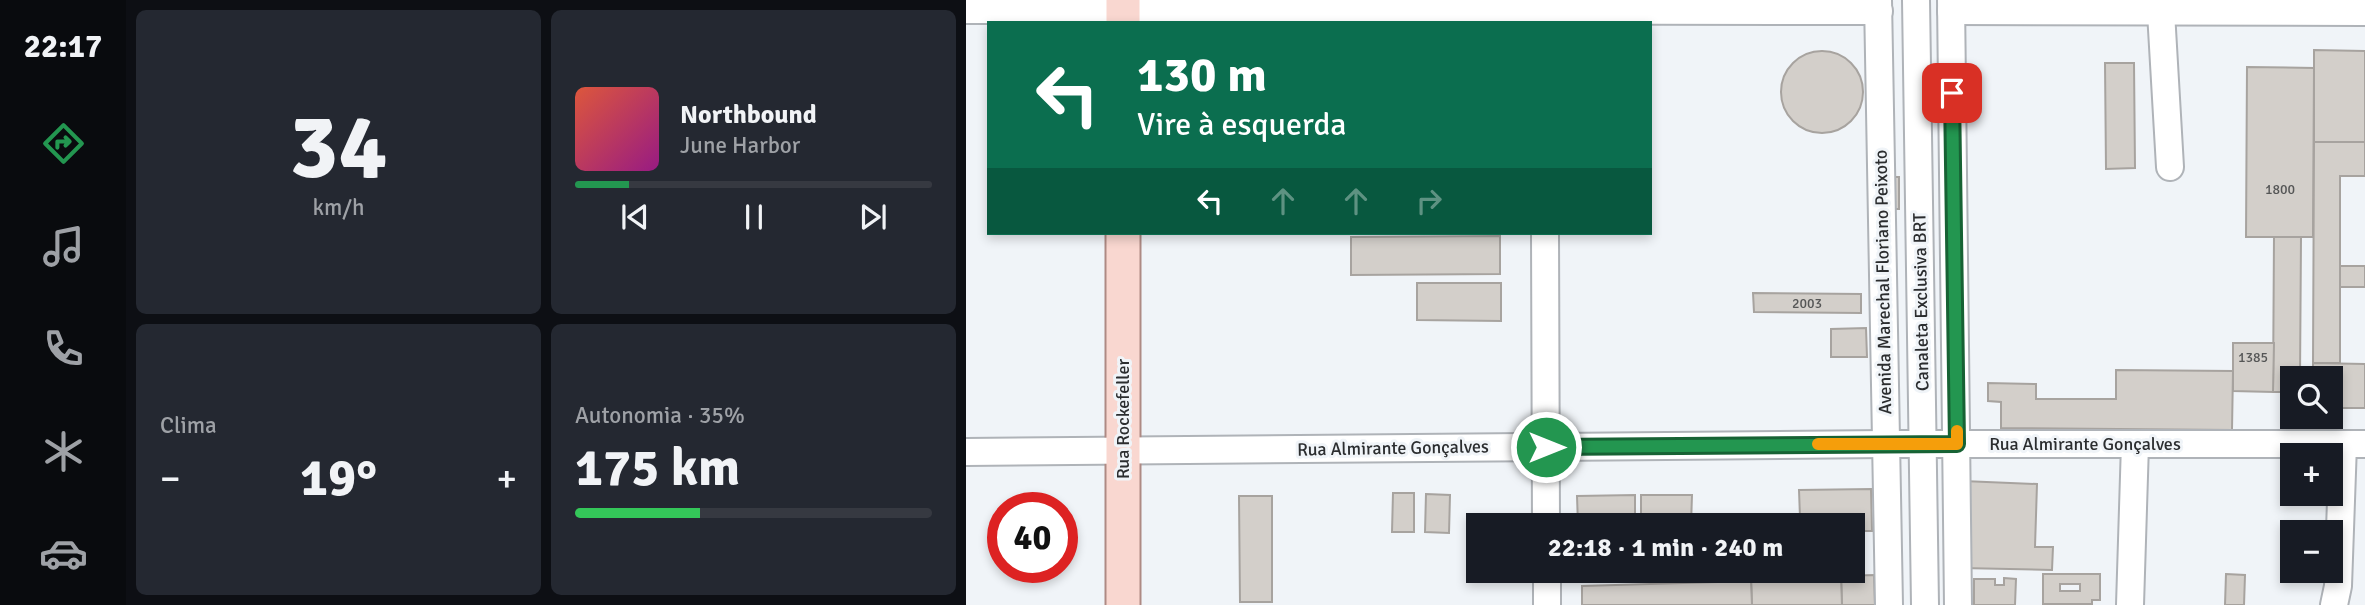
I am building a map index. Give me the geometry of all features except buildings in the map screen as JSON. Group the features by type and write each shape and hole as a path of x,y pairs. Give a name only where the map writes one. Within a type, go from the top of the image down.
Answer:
{"main road":[{"name":"Rua Rockefeller","path":"1123,235 1123,605"}],"street":[{"name":"Canaleta Exclusiva BRT","path":"1916,0 1925,605"},
{"path":"966,10 1545,11 1690,6 1879,6"},
{"name":"Avenida Marechal Floriano Peixoto","path":"1879,6 1889,605"},
{"path":"1958,605 1951,6 2061,6 2161,12 2365,12"},
{"path":"2161,12 2170,167"},
{"path":"1545,235 1546,513"},
{"name":"Rua Almirante Gonçalves","path":"966,452 1885,444 2354,444"},
{"path":"2130,605 2135,444"},
{"path":"2334,605 2354,444"},
{"path":"1547,583 1547,605"}],"slow traffic":[{"path":"1818,444 1957,444 1957,431"}],"route":[{"path":"1546,447 1957,444 1952,93"}]}
